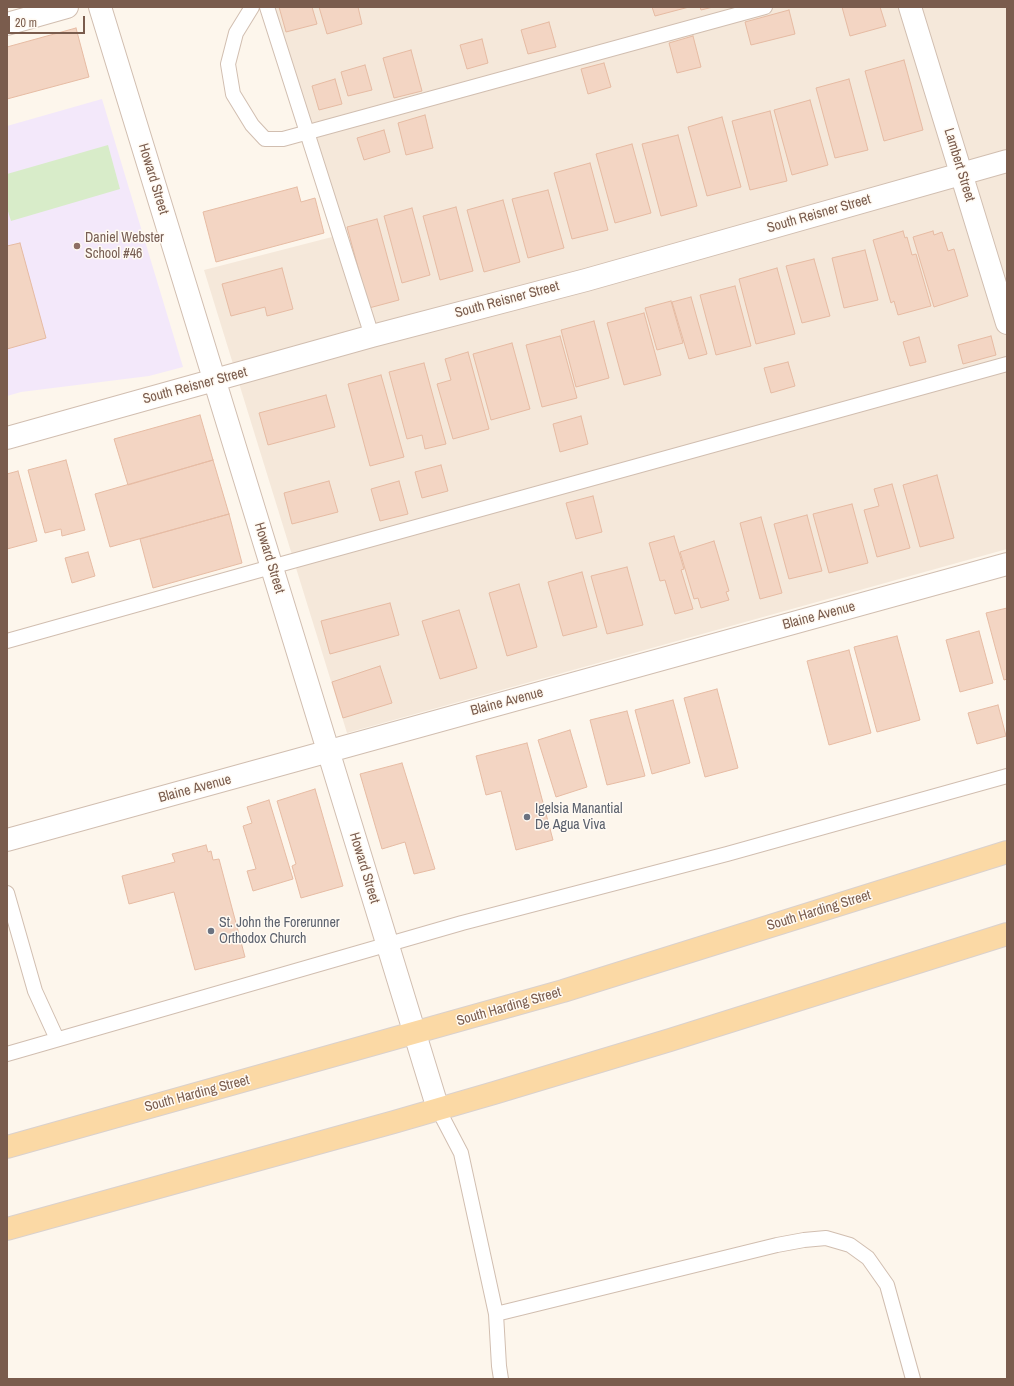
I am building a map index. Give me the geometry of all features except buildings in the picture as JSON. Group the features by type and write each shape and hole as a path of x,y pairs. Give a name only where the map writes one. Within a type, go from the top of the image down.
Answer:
{"main road":[{"name":"South Harding Street","path":"7,1147 415,1034 563,991 1007,852"},
{"path":"7,1229 438,1109 670,1040 1007,934"}],"street":[{"path":"7,24 67,7"},
{"name":"Howard Street","path":"100,7 438,1109"},
{"name":"Lambert Street","path":"910,7 1007,323"},
{"name":"South Reisner Street","path":"7,438 372,336 586,280 1007,161"},
{"name":"Blaine Avenue","path":"7,840 1007,564"}],"lane":[{"path":"252,7 236,33 228,64 233,94 252,125 265,139 283,139 765,7"},
{"path":"267,7 372,336"},
{"path":"7,641 272,566 1007,364"},
{"path":"7,1054 462,923 727,854 1007,776"},
{"path":"7,893 35,991 57,1039"},
{"path":"438,1109 461,1153 496,1314 498,1366 501,1379"},
{"path":"496,1314 777,1245 826,1238 850,1245 868,1258 887,1285 913,1379"}],"shaded area":[{"path":"267,7 1007,7 1007,549 347,733 204,270 332,237"},
{"name":"Daniel Webster School #46","path":"102,99 183,367 149,376 21,392 7,396 7,126"}],"green space":[{"path":"108,145 120,189 11,221 7,208 7,174"}],"place":[{"name":"Daniel Webster School #46","path":"77,246"},
{"name":"Igelsia Manantial De Agua Viva","path":"527,817"},
{"name":"St. John the Forerunner Orthodox Church","path":"211,931"}]}
